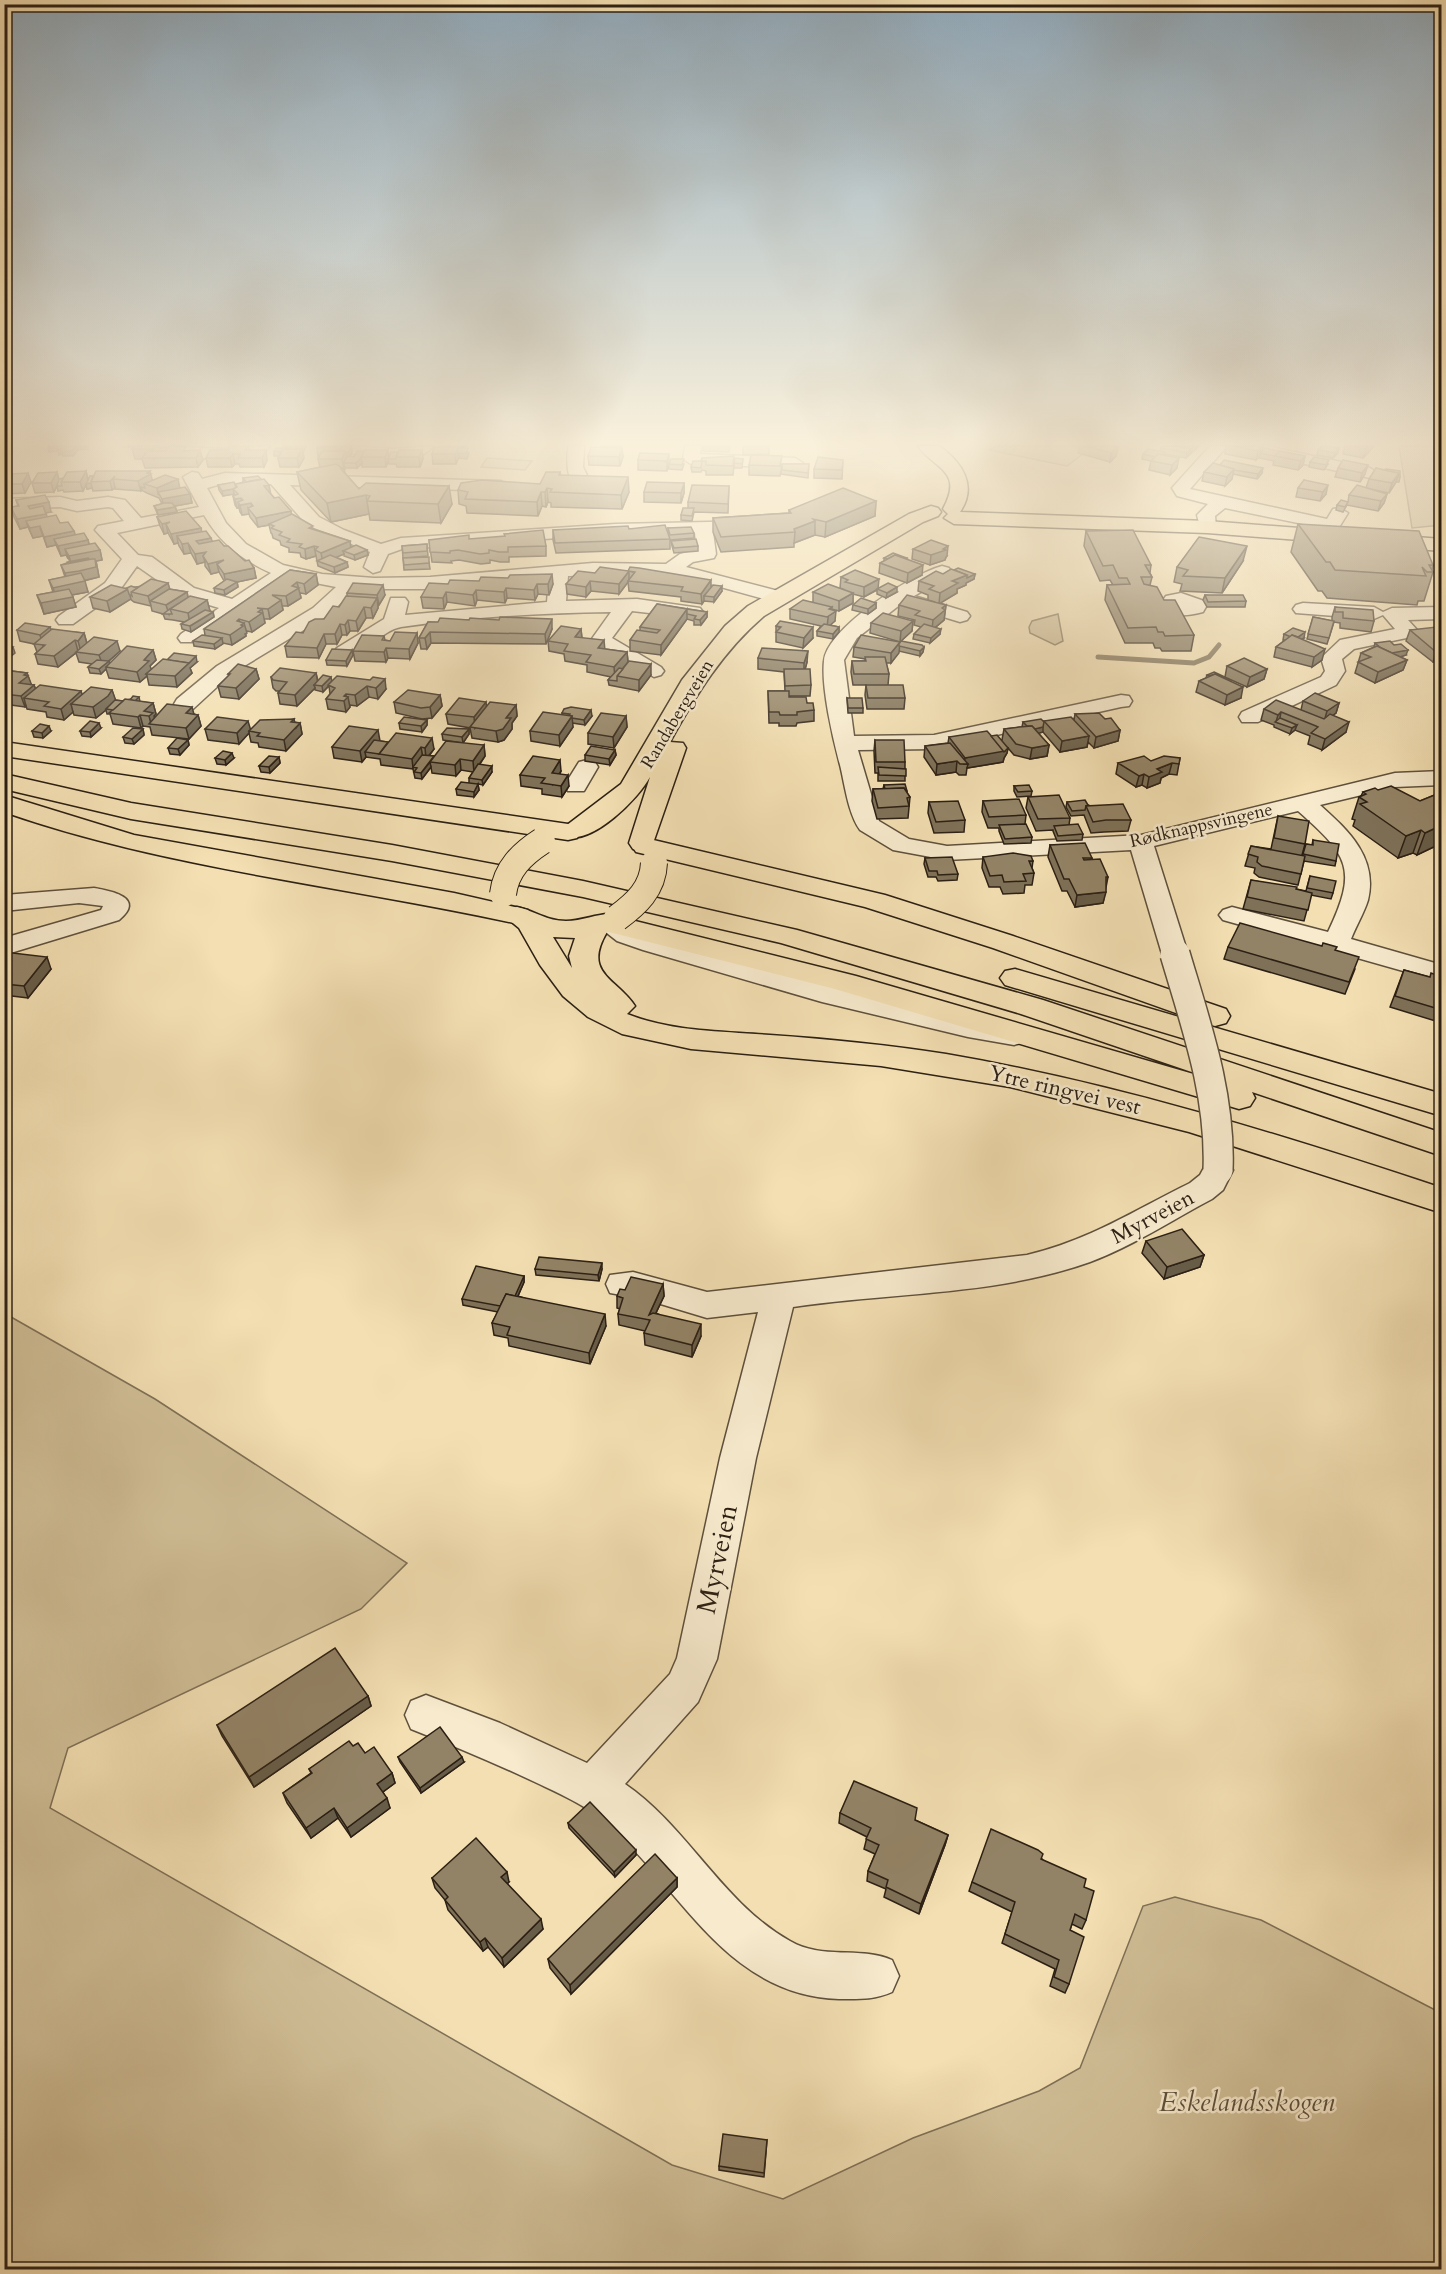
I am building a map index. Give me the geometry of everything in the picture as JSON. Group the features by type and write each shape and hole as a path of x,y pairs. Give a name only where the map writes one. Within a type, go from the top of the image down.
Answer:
{"main road":[{"name":"Randabergveien","path":"572,832 619,800 631,788 690,685 721,644 756,611 833,567 874,552"},
{"name":"Randabergveien","path":"647,851 652,804 679,735 706,687 742,633 779,597"},
{"path":"4,749 572,832 608,832 647,851 831,890 950,924 1318,1053 1442,1092"},
{"path":"4,764 121,788 597,872 798,918 1030,983 1442,1105"},
{"path":"4,781 131,811 494,871 787,936 911,970 1032,1007 1442,1144"},
{"path":"4,803 86,832 174,854 517,910 557,928 607,923 681,939 770,962 1299,1115 1442,1160"},
{"path":"517,910 505,881 515,864 542,841 572,832"},
{"path":"607,923 633,906 646,890 654,874 647,851"},
{"name":"Ytre ringvei vest","path":"517,910 561,978 591,1005 615,1020 639,1029 677,1036 867,1053 1018,1077 1108,1097 1238,1132 1442,1201"},
{"name":"Ytre ringvei vest","path":"607,923 585,947 583,956 590,976 616,1003 640,1019 677,1036"}],"street":[{"path":"122,552 133,560 144,561 187,592 233,606"},
{"path":"244,552 262,563 286,572 356,584 406,585 618,567 689,572 779,597"},
{"path":"185,704 224,670 320,612 356,584 379,552"},
{"path":"669,570 687,558 707,554 707,552"},
{"path":"66,620 112,587 126,565 133,560"},
{"path":"556,607 559,571"},
{"path":"188,638 286,572"},
{"name":"Rødknappsvingene","path":"942,572 899,597 850,633 836,651 835,672 840,718 868,825 902,845 947,853 1141,842 1395,780 1442,778"},
{"path":"899,597 960,616"},
{"path":"393,622 399,600"},
{"path":"626,605 601,640 654,670"},
{"path":"344,652 393,622 556,607 626,605 698,613"},
{"path":"1303,609 1392,614 1442,613"},
{"path":"1392,614 1409,632"},
{"path":"1250,717 1329,681 1335,671 1331,658 1347,644 1442,626"},
{"path":"845,743 934,742 1049,709 1121,701"},
{"path":"1302,802 1346,841 1360,876 1355,900 1337,943"},
{"name":"Myrveien","path":"622,1284 649,1286 698,1304 730,1303 824,1289 1020,1269 1064,1258 1097,1245 1201,1191 1212,1182 1218,1170 1219,1144 1214,1106 1175,954 1141,842"},
{"path":"4,903 92,895 109,896 116,902 116,910 110,915 4,947"},
{"path":"1232,915 1442,974"},
{"name":"Myrveien","path":"593,1788 684,1688 697,1659 738,1458 779,1297"},
{"path":"426,1715 476,1732 593,1788 617,1805 729,1923 757,1947 783,1963 809,1972 876,1976"}],"green space":[{"path":"1058,614 1063,641 1055,645 1030,633 1029,627 1032,621"},
{"name":"Eskelandsskogen","path":"4,1313 155,1399 407,1563 361,1609 68,1748 50,1808 672,2165 783,2199 913,2138 1039,2091 1080,2068 1143,1906 1175,1897 1261,1920 1441,2013 1441,2269 5,2269"}],"building":[{"path":"67,552 89,552 69,556"},
{"path":"206,552 235,552 245,561 249,560 254,568 224,574 217,564 224,560 208,564 203,556"},
{"path":"922,552 940,552 931,555"},
{"path":"1096,552 1144,552 1151,565 1145,565 1152,577 1141,577 1144,584 1157,587 1164,600 1175,600 1194,635 1165,636 1163,632 1158,632 1156,627 1128,628 1107,585 1130,584 1127,578 1119,578 1113,565 1103,566"},
{"path":"1188,552 1243,552 1225,578 1183,576 1188,570 1177,567"},
{"path":"1319,552 1428,552 1433,565 1429,565 1433,572 1427,572 1422,567 1426,576 1335,570 1330,562 1326,562"},
{"path":"893,553 907,558 895,555 888,559 884,558"},
{"path":"330,555 347,562 334,567 317,561"},
{"path":"895,555 923,565 908,573 880,563"},
{"path":"429,557 429,563 404,565 403,558"},
{"path":"89,559 67,563 67,562"},
{"path":"95,559 96,567 79,571 65,573 61,565"},
{"path":"600,567 628,571 630,567 639,568 711,580 701,594 681,591 683,587 628,581 635,572 629,571 619,584 590,581 586,587 566,584 578,571 595,573"},
{"path":"958,568 975,574 967,578 967,575 954,570"},
{"path":"951,569 967,575 952,581 958,583 940,593 929,589 934,586 919,581 936,571 943,574"},
{"path":"290,570 316,574 304,584 297,582 292,586 299,588 286,596 272,595 281,600 268,609 257,608 262,609 258,612 262,613 249,622 239,619 237,621 244,623 241,625 243,626 230,635 204,629"},
{"path":"855,570 879,579 864,587 845,582 848,580 841,577"},
{"path":"81,573 85,581 53,588 49,580"},
{"path":"552,574 548,584 537,584 534,590 506,588 504,592 476,590 473,595 446,592 443,598 421,597 429,583 448,584 450,580 479,581 481,577 508,578 510,575"},
{"path":"151,579 168,583 148,596 131,592"},
{"path":"227,579 237,582 224,590 214,588"},
{"path":"353,583 383,585 377,595 347,593"},
{"path":"888,583 897,587 887,593 877,589"},
{"path":"828,584 853,593 839,601 813,592"},
{"path":"111,585 128,589 107,601 90,597"},
{"path":"713,585 722,586 714,597 704,596"},
{"path":"131,586 137,588 131,592 132,596 127,588"},
{"path":"69,589 73,597 41,603 37,595"},
{"path":"169,589 187,592 166,605 150,601"},
{"path":"907,595 946,605 942,608 945,610 933,620 915,615 920,611 899,605"},
{"path":"1205,595 1243,595 1246,601 1208,602"},
{"path":"190,596 207,600 188,613 170,609"},
{"path":"346,596 377,598 371,608 364,607 356,621 348,620 345,625 340,624 335,634 324,634 317,648 285,646 296,632 303,633 309,622 324,619 333,606 339,607"},
{"path":"861,598 876,603 868,609 853,605"},
{"path":"803,600 832,607 829,609 836,611 827,617 790,609"},
{"path":"657,604 687,609 661,645 630,640 637,630 657,633 660,630 640,627"},
{"path":"1335,607 1373,610 1374,621 1343,618 1343,612 1335,612"},
{"path":"687,609 707,612 700,620 694,619 696,616 687,614"},
{"path":"205,610 213,612 190,626 181,624"},
{"path":"883,613 913,621 901,631 871,623"},
{"path":"500,617 552,619 545,634 430,632 425,638 419,638 428,622 438,622 440,618 499,620"},
{"path":"1313,617 1334,621 1329,638 1308,634"},
{"path":"780,621 813,627 804,638 776,632 781,627 776,626"},
{"path":"25,623 50,627 40,635 17,630"},
{"path":"824,624 839,627 833,634 817,631"},
{"path":"924,624 941,629 931,638 914,634"},
{"path":"561,626 581,629 575,637 604,640 598,648 627,652 614,667 586,662 591,655 564,651 568,644 548,641"},
{"path":"1437,627 1442,630 1442,651 1436,652 1410,630"},
{"path":"1293,628 1305,632 1298,637 1284,634"},
{"path":"52,629 84,633 78,641 75,640 54,656 35,654 45,645 34,644"},
{"path":"395,632 417,633 409,649 386,648 384,652 353,651 362,635 384,636 382,640 390,641"},
{"path":"202,635 222,638 214,644 193,641"},
{"path":"861,635 900,642 891,653 854,647"},
{"path":"1292,635 1325,649 1314,657 1276,647"},
{"path":"94,637 117,641 99,655 76,652"},
{"path":"901,641 924,647 920,651 899,646"},
{"path":"1390,641 1394,645 1401,644 1408,650 1392,653 1375,643"},
{"path":"4,646 13,647 4,655"},
{"path":"127,646 153,650 144,660 149,661 137,672 106,667"},
{"path":"1377,646 1407,660 1378,672 1358,662 1371,657 1361,653"},
{"path":"762,648 808,651 804,663 758,658"},
{"path":"332,649 352,650 346,661 326,660"},
{"path":"174,653 196,656 189,663 167,660"},
{"path":"865,657 885,657 889,674 854,674 852,661 866,661"},
{"path":"1244,658 1267,669 1250,677 1227,666"},
{"path":"163,659 189,663 175,676 146,674"},
{"path":"97,660 109,661 99,669 88,667"},
{"path":"629,661 651,664 639,680 617,676"},
{"path":"238,664 256,669 236,688 218,686 230,674 228,674"},
{"path":"280,668 316,673 295,695 278,693 287,682 273,680 271,677"},
{"path":"619,668 623,669 617,676 617,681 608,680"},
{"path":"784,669 810,669 811,685 785,686"},
{"path":"4,670 27,673 24,675 28,676 19,683 34,685 21,696 4,694"},
{"path":"1214,672 1229,679 1215,674 1207,675"},
{"path":"1215,674 1243,687 1227,695 1199,681"},
{"path":"323,675 331,677 322,686 314,685"},
{"path":"337,676 370,680 373,677 385,679 376,688 367,686 355,695 346,694 344,696 348,697 344,701 326,699 335,688 328,685"},
{"path":"40,685 81,691 61,709 44,706 49,702 24,698"},
{"path":"866,685 903,685 905,698 868,698"},
{"path":"91,687 112,690 108,696 93,707 71,704"},
{"path":"408,690 440,695 430,707 421,708 394,702"},
{"path":"768,691 789,691 789,697 806,697 807,703 813,703 814,710 797,712 797,715 780,715 779,712 769,712"},
{"path":"1315,693 1339,703 1327,711 1303,701"},
{"path":"133,696 139,697 135,701 130,700"},
{"path":"459,698 486,702 474,717 446,714"},
{"path":"847,698 862,698 863,708 848,708"},
{"path":"125,699 153,703 144,711 153,713 149,716 140,715 138,717 109,713"},
{"path":"115,700 123,701 113,710 106,709"},
{"path":"1276,700 1324,719 1330,714 1349,722 1325,739 1311,733 1318,727 1316,726 1281,712 1278,715 1264,709"},
{"path":"490,702 516,705 506,718 511,718 503,729 496,731 470,727"},
{"path":"167,704 192,707 186,713 198,715 186,728 149,724"},
{"path":"571,707 591,710 584,720 562,713 564,709"},
{"path":"543,712 572,716 559,735 530,731"},
{"path":"601,713 626,716 613,737 588,733"},
{"path":"1099,713 1105,719 1111,718 1120,730 1096,737 1075,714"},
{"path":"217,717 248,721 237,733 205,729"},
{"path":"404,717 427,720 421,726 399,723"},
{"path":"1071,717 1089,736 1062,741 1044,721"},
{"path":"1280,718 1297,725 1292,728 1275,722"},
{"path":"294,719 291,722 300,723 284,740 257,736 260,733 249,731 260,720"},
{"path":"1041,719 1044,722 1043,727 1035,729 1023,722"},
{"path":"90,721 99,723 90,732 80,731"},
{"path":"40,724 49,726 42,733 32,731"},
{"path":"349,726 378,730 360,751 332,747"},
{"path":"1032,726 1049,745 1032,748 1016,744 1004,729 1019,727"},
{"path":"133,728 143,729 132,739 123,737"},
{"path":"447,728 469,729 462,737 442,734"},
{"path":"987,731 1005,751 965,758 949,737"},
{"path":"396,733 432,738 425,748 421,747 412,759 379,754"},
{"path":"997,735 1008,748 1004,752 991,736"},
{"path":"177,738 188,740 178,749 168,748"},
{"path":"374,740 388,742 379,754 365,752"},
{"path":"875,740 904,740 905,762 876,762"},
{"path":"446,741 484,745 473,761 460,759 455,765 430,762"},
{"path":"950,743 968,764 960,764 957,761 937,764 925,746"},
{"path":"591,746 615,750 609,759 585,755"},
{"path":"223,751 232,753 225,760 215,758"},
{"path":"422,755 434,756 421,773 414,772 417,768 413,767"},
{"path":"269,756 279,757 269,767 259,766"},
{"path":"533,756 560,760 552,773 568,775 561,786 541,783 545,778 520,775"},
{"path":"1144,756 1151,761 1164,756 1180,758 1179,764 1172,763 1157,769 1162,772 1149,777 1144,774 1139,776 1118,763"},
{"path":"478,764 492,766 482,780 469,778"},
{"path":"878,767 906,769 906,776 879,775"},
{"path":"461,782 478,784 474,792 456,789"},
{"path":"905,784 907,791 904,788 885,789 884,785"},
{"path":"1029,785 1032,791 1018,792 1014,786"},
{"path":"1391,786 1420,801 1442,792 1442,825 1425,833 1421,830 1406,836 1360,804 1367,802 1359,797 1366,794 1363,792"},
{"path":"904,788 910,797 907,798 909,806 878,808 873,789"},
{"path":"1059,795 1070,818 1038,819 1028,797"},
{"path":"1019,799 1026,815 989,817 983,801"},
{"path":"1085,800 1088,805 1085,810 1072,811 1067,802"},
{"path":"958,801 965,820 936,822 929,802"},
{"path":"1123,804 1131,820 1093,822 1086,806"},
{"path":"1278,816 1309,821 1305,844 1274,838"},
{"path":"1026,824 1032,837 1005,839 999,825"},
{"path":"1078,824 1083,834 1058,836 1054,826"},
{"path":"1313,840 1339,844 1336,861 1303,854 1306,844 1313,845"},
{"path":"1085,843 1092,858 1083,858 1084,860 1100,859 1108,877 1106,877 1106,892 1077,895 1069,879 1064,879 1050,845"},
{"path":"1251,846 1305,856 1301,874 1262,866 1257,862 1258,857 1248,854"},
{"path":"1013,853 1031,856 1033,861 1029,861 1034,873 1023,874 1026,881 1004,882 1002,875 990,876 983,857"},
{"path":"952,857 958,874 938,875 937,871 929,871 925,858"},
{"path":"1310,876 1336,881 1333,893 1307,888"},
{"path":"1251,880 1297,887 1296,889 1312,893 1308,910 1247,897"},
{"path":"1240,923 1322,946 1323,943 1337,947 1335,950 1359,957 1349,982 1228,947"},
{"path":"4,952 47,957 24,986 4,984"},
{"path":"1404,970 1430,977 1431,973 1442,977 1442,1010 1395,996"},
{"path":"1182,1229 1204,1255 1167,1267 1146,1241"},
{"path":"539,1257 602,1263 598,1275 535,1269"},
{"path":"476,1266 524,1276 515,1296 506,1294 500,1306 462,1299"},
{"path":"631,1277 663,1284 649,1315 653,1313 701,1324 692,1345 644,1333 650,1320 618,1314 623,1298 617,1296 620,1289 625,1290"},
{"path":"506,1294 605,1314 589,1353 507,1335 510,1327 492,1323"},
{"path":"335,1648 368,1696 249,1777 217,1725"},
{"path":"440,1727 462,1757 420,1788 398,1757"},
{"path":"349,1741 353,1746 358,1743 365,1753 374,1747 392,1773 377,1784 387,1798 347,1828 334,1808 306,1828 283,1793 312,1773 309,1769"},
{"path":"854,1781 917,1808 915,1820 948,1835 921,1904 886,1887 888,1880 868,1871 879,1845 866,1839 871,1828 840,1813"},
{"path":"590,1802 636,1850 614,1872 568,1823"},
{"path":"991,1829 1038,1850 1043,1854 1041,1859 1086,1879 1084,1887 1094,1891 1086,1920 1075,1914 1070,1930 1084,1937 1069,1984 1054,1977 1059,1960 1005,1934 1015,1902 972,1882"},
{"path":"476,1838 507,1872 501,1877 541,1919 502,1958 485,1938 480,1942 445,1900 448,1897 432,1878"},
{"path":"655,1854 677,1878 570,1985 548,1959"},
{"path":"723,2134 767,2140 764,2173 719,2166"}],"waterway":[{"path":"1098,657 1194,663 1209,657 1219,645"}]}
